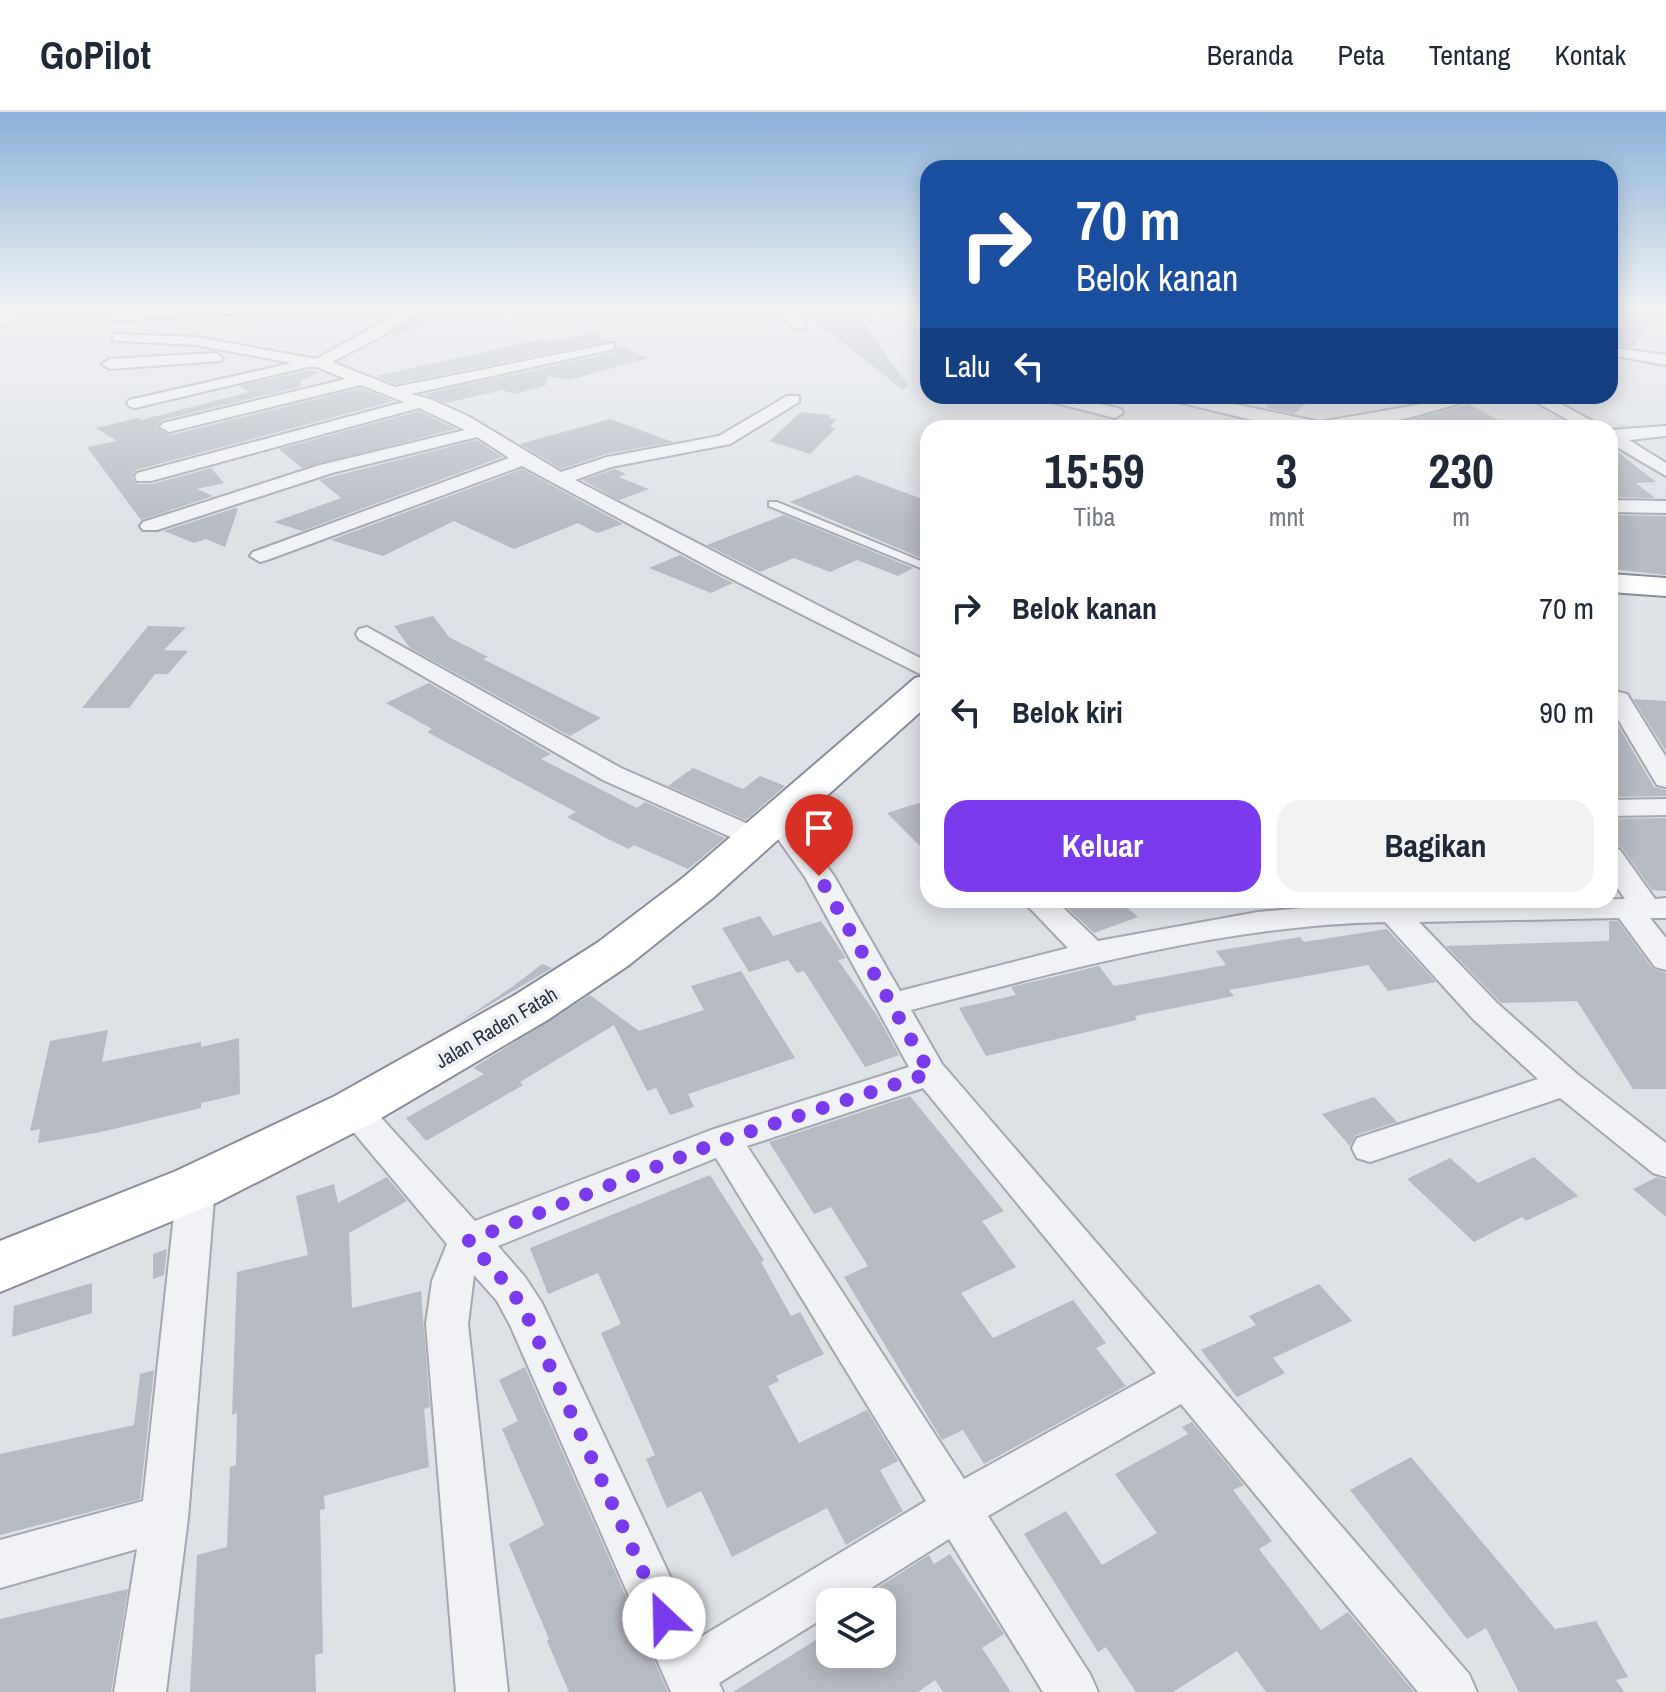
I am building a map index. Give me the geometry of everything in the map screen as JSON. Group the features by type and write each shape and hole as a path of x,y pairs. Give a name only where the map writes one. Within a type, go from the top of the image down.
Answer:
{"highway":[{"path":"1618,584 1666,587"},
{"name":"Jalan Raden Fatah","path":"0,1267 196,1187 353,1110 532,1007 613,954 699,887 920,693"}],"street":[{"path":"135,403 230,382"},
{"path":"169,427 354,382"},
{"path":"366,382 424,402 481,431 523,459 729,570 920,667"},
{"path":"394,392 442,382"},
{"path":"560,479 607,462 724,440 793,399"},
{"path":"144,477 424,402"},
{"path":"1078,404 1115,413"},
{"path":"1210,404 1284,420"},
{"path":"1364,420 1448,404"},
{"path":"1549,404 1580,420"},
{"path":"1402,413 1412,420"},
{"path":"150,526 326,469 481,431"},
{"path":"1618,433 1666,431"},
{"path":"1618,441 1666,471"},
{"path":"260,556 523,459"},
{"path":"1618,506 1666,507"},
{"path":"367,634 612,774 766,827 819,876 930,1073 1451,1692"},
{"path":"1621,716 1666,779"},
{"path":"1618,808 1666,807"},
{"path":"1618,868 1646,908 1666,960"},
{"path":"1045,908 1091,953"},
{"path":"1369,908 1565,1083 1664,1160"},
{"path":"892,1004 1091,953 1288,910 1646,908"},
{"path":"482,1692 447,1324 448,1294 457,1263 468,1241 724,1140 930,1073"},
{"path":"1370,1148 1565,1083"},
{"path":"353,1110 511,1289 527,1316 693,1683 957,1508 1185,1379"},
{"path":"724,1140 1072,1692"},
{"path":"140,1692 165,1518 196,1187"},
{"path":"0,1564 165,1518"}],"lane":[{"path":"773,504 920,565"}],"building":[{"path":"257,382 300,382 302,386 162,420 157,428 170,435 361,388 394,401 136,470 132,478 137,484 152,484 211,468 224,483 197,489 213,496 141,520 87,447 117,441 96,428 137,418 141,420 249,392 239,386"},
{"path":"480,382 546,382 545,386 514,394 503,390 445,403 424,394"},
{"path":"893,382 906,382 908,385 903,390"},
{"path":"1267,404 1305,404 1294,414 1267,408"},
{"path":"1468,404 1499,420 1409,420"},
{"path":"419,411 456,429 302,468 279,449"},
{"path":"801,412 831,415 829,418 837,419 830,427 836,428 810,454 769,441"},
{"path":"610,419 673,442 606,454 561,469 520,444"},
{"path":"476,440 502,457 302,531 274,522 341,498 319,480"},
{"path":"1618,452 1656,482 1636,483 1655,498 1618,497"},
{"path":"522,469 623,524 597,533 578,523 514,549 454,521 383,556 331,540"},
{"path":"615,469 626,474 619,477 649,489 619,500 582,480"},
{"path":"857,475 920,498 920,558 790,502"},
{"path":"238,509 225,547 206,539 194,543 164,531"},
{"path":"784,515 913,568 898,576 857,560 830,572 794,558 760,572 707,545"},
{"path":"1618,515 1666,516 1666,575 1618,570"},
{"path":"680,555 733,583 711,593 649,568"},
{"path":"433,616 449,637 488,657 483,659 601,718 570,736 410,648 394,626"},
{"path":"148,626 186,627 164,650 188,651 168,674 155,674 129,708 82,708"},
{"path":"429,683 551,754 541,759 637,808 645,802 725,838 688,869 634,845 629,849 608,839 567,817 576,812 427,732 432,729 386,703"},
{"path":"1633,699 1666,701 1666,751"},
{"path":"1618,726 1654,787 1666,790 1666,796 1618,797"},
{"path":"693,768 743,789 760,776 785,786 746,820 668,786"},
{"path":"920,803 920,846 887,813"},
{"path":"1666,818 1666,891 1652,890 1618,847 1618,819"},
{"path":"1067,908 1128,908 1138,917 1094,933"},
{"path":"760,916 773,936 821,921 846,958 838,960 878,1017 899,1055 865,1067 804,971 797,973 788,960 749,972 722,928"},
{"path":"1609,921 1618,921 1653,969 1666,973 1666,1089 1633,1089 1577,1001 1501,1003 1446,946 1609,941"},
{"path":"1387,929 1436,982 1388,991 1368,965 1229,990 1234,996 1135,1016 1137,1020 986,1056 959,1008 1016,995 1011,987 1099,966 1114,986 1226,965 1216,951 1300,937 1304,942"},
{"path":"542,964 552,968 457,1024 512,987"},
{"path":"741,971 795,1058 688,1094 694,1107 670,1115 656,1088 647,1091 614,1025 520,1082 523,1085 426,1141 406,1118 484,1074 473,1068 590,995 639,1031 704,1010 691,986"},
{"path":"108,1030 102,1062 201,1042 201,1047 239,1038 240,1094 201,1103 201,1108 101,1132 38,1143 40,1129 30,1131 50,1041"},
{"path":"910,1096 1004,1211 982,1221 1016,1267 961,1293 993,1338 1073,1300 1106,1343 1096,1348 1126,1386 984,1464 963,1430 942,1440 844,1277 868,1266 831,1207 814,1214 769,1142"},
{"path":"1374,1097 1397,1122 1356,1135 1350,1146 1322,1114"},
{"path":"1534,1157 1578,1196 1526,1221 1522,1217 1474,1242 1407,1179 1450,1158 1478,1183"},
{"path":"710,1175 764,1260 761,1262 791,1316 800,1312 824,1354 776,1376 779,1381 768,1386 799,1443 867,1410 898,1461 880,1470 903,1511 846,1545 827,1508 732,1557 701,1491 667,1508 646,1459 655,1455 601,1333 621,1324 598,1273 548,1294 530,1248"},
{"path":"387,1177 407,1201 349,1233 352,1308 421,1291 430,1407 424,1409 429,1467 324,1496 325,1509 320,1510 323,1653 315,1655 316,1692 190,1692 197,1555 227,1547 230,1467 236,1465 237,1413 232,1415 237,1272 308,1255 296,1196 334,1184 338,1203"},
{"path":"1657,1177 1666,1180 1666,1217 1633,1189"},
{"path":"167,1249 164,1275 153,1279 153,1254"},
{"path":"92,1283 92,1313 12,1337 14,1306"},
{"path":"1319,1284 1352,1321 1273,1358 1285,1373 1237,1397 1201,1350 1256,1325 1249,1316"},
{"path":"525,1367 668,1692 569,1692 509,1544 544,1525 502,1429 518,1421 499,1380"},
{"path":"154,1370 140,1499 0,1535 0,1454 134,1425 140,1374"},
{"path":"1192,1422 1244,1485 1233,1490 1272,1541 1259,1549 1321,1630 1348,1612 1414,1692 1266,1692 1237,1651 1173,1692 1136,1692 1106,1647 1098,1652 1024,1534 1066,1511 1102,1565 1157,1533 1115,1474 1188,1434 1182,1427"},
{"path":"1411,1457 1555,1629 1596,1621 1628,1677 1616,1680 1624,1692 1519,1692 1486,1628 1467,1639 1350,1490"},
{"path":"950,1554 1004,1634 982,1648 1011,1692 943,1692 935,1680 918,1692 733,1692 816,1640 816,1668 896,1668 896,1588 877,1588 929,1555 934,1564"},
{"path":"128,1589 111,1692 0,1692 0,1619"}],"route":[{"path":"664,1618 527,1316 511,1289 468,1241 724,1140 930,1073 819,876"}]}
